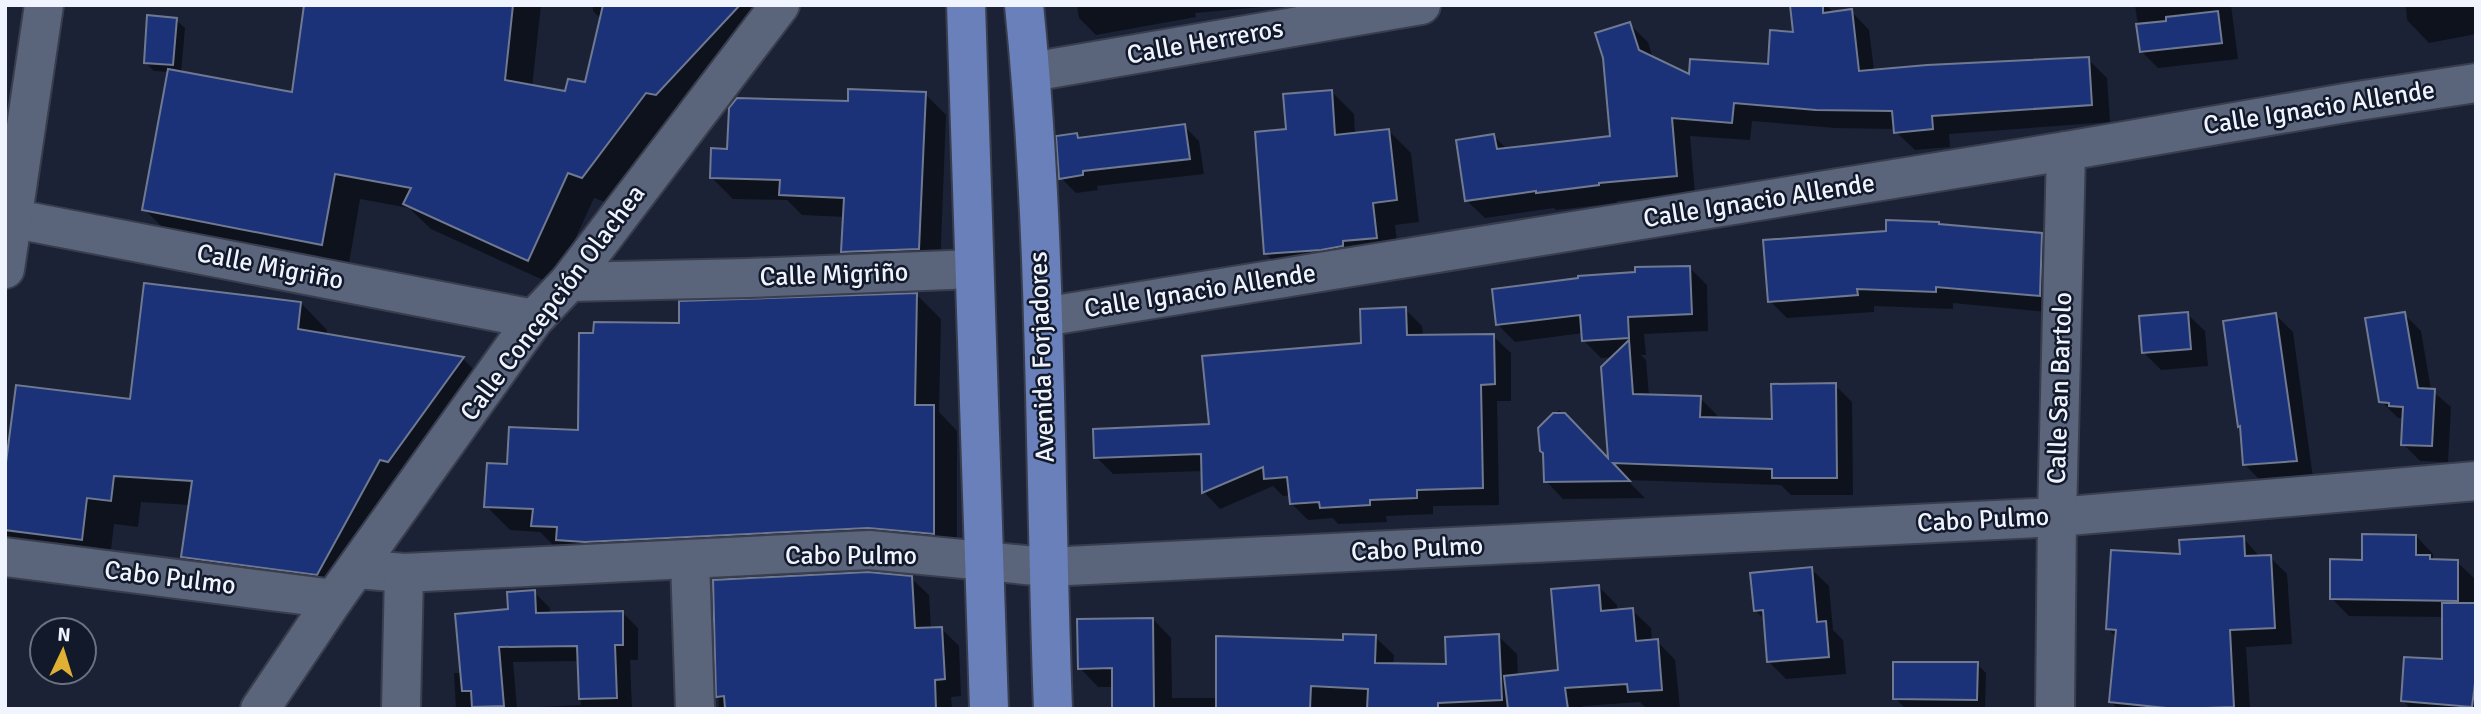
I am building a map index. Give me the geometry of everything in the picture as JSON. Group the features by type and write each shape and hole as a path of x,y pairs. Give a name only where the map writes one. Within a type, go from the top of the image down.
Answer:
{"main road":[{"path":"966,5 989,709"},
{"name":"Avenida Forjadores","path":"1024,5 1031,72 1043,317 1047,567 1053,709"}],"street":[{"path":"5,269 8,218 44,5"},
{"name":"Calle Concepción Olachea","path":"261,709 334,599 534,318 569,282 780,5"},
{"name":"Calle Herreros","path":"1031,72 1421,5"},
{"name":"Calle Ignacio Allende","path":"1043,317 2476,83"},
{"name":"Calle San Bartolo","path":"2055,709 2066,151"},
{"name":"Calle Migriño","path":"8,218 534,318"},
{"name":"Calle Migriño","path":"569,282 748,278 974,268"},
{"name":"Cabo Pulmo","path":"357,569 404,573 869,550 1047,567 2057,517 2476,481"},
{"name":"Cabo Pulmo","path":"5,557 334,599"},
{"path":"690,560 695,709"},
{"path":"401,709 404,573"}],"building":[{"path":"304,5 513,5 505,80 565,91 568,79 585,82 603,5 740,5 656,95 646,93 582,178 568,173 528,261 403,204 411,188 335,174 322,245 142,210 168,69 292,92"},
{"path":"1790,5 1823,5 1823,13 1852,9 1859,71 2089,57 2092,105 1932,116 1933,129 1894,133 1892,111 1816,110 1734,103 1732,123 1672,118 1677,176 1599,183 1465,201 1456,140 1494,134 1497,149 1610,136 1603,58 1595,33 1630,22 1639,50 1689,74 1690,59 1768,64 1770,30 1793,32"},
{"path":"2218,11 2222,43 2140,52 2136,24 2166,21 2166,17"},
{"path":"147,15 177,18 173,65 144,63"},
{"path":"848,89 926,92 919,249 841,252 844,198 779,195 780,180 710,178 711,148 727,149 729,108 737,98 848,101"},
{"path":"1332,90 1335,135 1389,129 1397,200 1373,203 1377,238 1343,241 1343,246 1321,250 1264,254 1255,132 1286,129 1283,94"},
{"path":"1185,124 1190,159 1083,171 1083,175 1059,179 1056,136 1077,133 1078,138"},
{"path":"1886,220 1939,222 2042,233 2040,296 1936,287 1936,292 1857,289 1858,295 1768,302 1763,240 1886,231"},
{"path":"1690,266 1692,314 1628,317 1629,338 1582,341 1580,315 1496,325 1492,289 1578,276 1635,272 1635,267"},
{"path":"144,283 301,302 298,329 464,357 388,462 380,460 317,575 181,557 192,481 114,476 111,501 87,498 82,540 5,530 5,470 16,385 130,399"},
{"path":"917,293 915,405 934,405 934,534 868,528 585,542 556,540 557,527 531,526 533,509 484,507 487,463 507,464 509,427 578,430 579,333 593,333 594,322 679,323 679,301"},
{"path":"1406,307 1407,335 1494,334 1495,384 1481,385 1483,488 1417,490 1417,498 1370,500 1370,505 1320,508 1319,502 1290,504 1287,477 1264,479 1263,467 1202,493 1201,454 1094,458 1093,429 1209,424 1202,356 1361,343 1360,309"},
{"path":"2188,312 2191,349 2142,353 2139,316"},
{"path":"2405,312 2418,388 2435,389 2432,446 2401,445 2403,407 2379,402 2365,318"},
{"path":"2276,313 2297,461 2243,465 2240,426 2238,427 2223,321"},
{"path":"1629,340 1633,394 1701,396 1700,417 1772,419 1771,384 1836,383 1837,478 1772,478 1772,469 1613,463 1630,481 1544,482 1543,453 1540,451 1538,428 1553,413 1565,413 1608,458 1601,367"},
{"path":"2362,534 2416,535 2416,555 2430,555 2430,559 2458,560 2458,601 2330,599 2330,559 2362,560"},
{"path":"2244,536 2245,556 2271,555 2275,628 2230,630 2234,707 2176,709 2109,702 2116,630 2106,629 2111,550 2180,554 2179,540"},
{"path":"1812,567 1817,622 1826,621 1829,657 1767,662 1763,610 1754,611 1750,573"},
{"path":"868,572 912,576 915,628 942,627 945,679 935,680 936,709 725,708 724,696 716,697 713,580"},
{"path":"1599,585 1601,611 1633,608 1636,641 1658,639 1662,690 1628,692 1627,684 1565,688 1568,709 1508,709 1504,676 1558,670 1551,589"},
{"path":"535,590 536,613 623,611 623,645 615,645 617,698 579,699 577,646 499,647 504,706 472,707 471,691 462,691 455,614 508,609 507,592"},
{"path":"2442,603 2476,603 2476,675 2472,707 2401,701 2404,657 2442,659"},
{"path":"1153,618 1154,709 1112,709 1112,668 1078,669 1077,619"},
{"path":"1343,634 1376,635 1375,663 1446,664 1445,637 1499,634 1502,700 1438,703 1438,709 1367,709 1368,689 1311,686 1310,709 1216,709 1216,636 1343,640"},
{"path":"1893,662 1978,662 1977,700 1893,699"}]}
